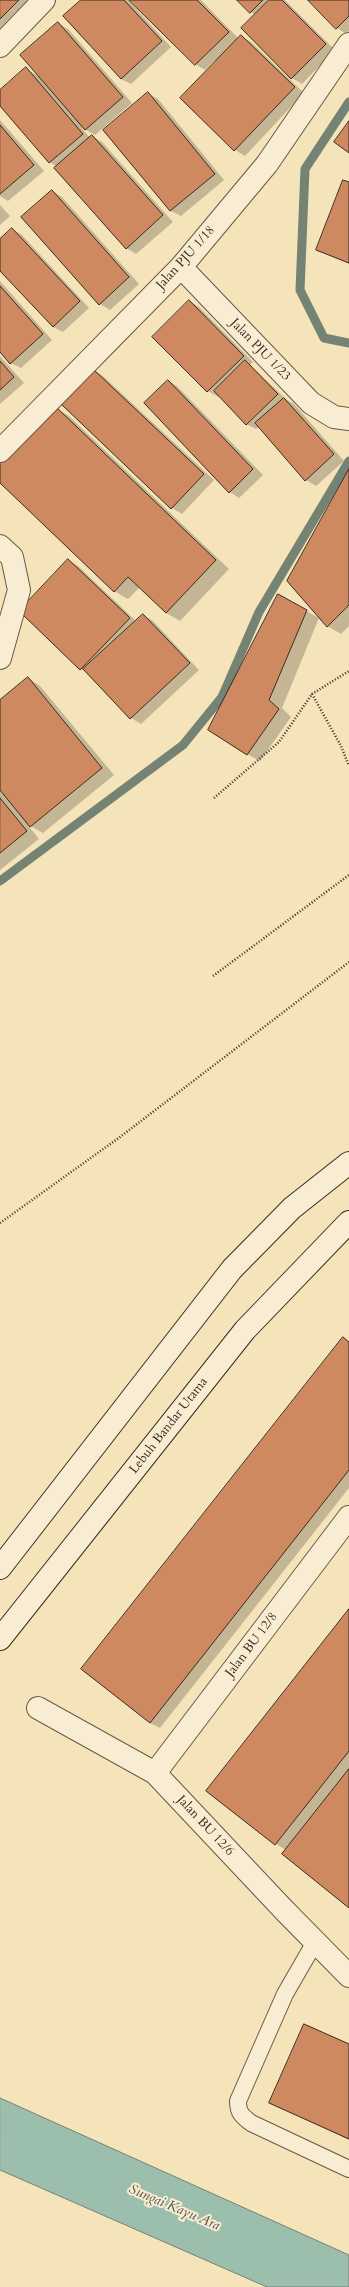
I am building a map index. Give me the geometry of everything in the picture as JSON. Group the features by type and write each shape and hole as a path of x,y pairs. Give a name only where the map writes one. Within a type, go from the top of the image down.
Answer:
{"street":[{"path":"0,46 44,0"},
{"name":"Jalan PJU 1/18","path":"0,451 181,266 267,164 349,44"},
{"name":"Jalan PJU 1/23","path":"181,266 311,403 334,417 349,419"},
{"path":"0,658 19,590 6,551"},
{"path":"0,1568 232,1268 292,1208 349,1163"},
{"name":"Lebuh Bandar Utama","path":"0,1639 245,1330 349,1222"},
{"name":"Jalan BU 12/8","path":"156,1773 349,1517"},
{"name":"Jalan BU 12/6","path":"38,1708 156,1773 315,1942 348,1974"}],"lane":[{"path":"315,1942 285,1994 238,2101 238,2109 241,2115 251,2123 349,2169"}],"path":[{"path":"214,798 279,742 312,694 349,671"},
{"path":"312,694 341,746 349,766"},
{"path":"213,976 349,875"},
{"path":"0,1223 120,1137 349,962"}],"water":[{"name":"Sungai Kayu Ara","path":"0,2098 349,2255 349,2287 267,2287 0,2170"}],"building":[{"path":"0,0 19,0 0,19"},
{"path":"81,0 124,0 162,41 121,79 63,16"},
{"path":"129,0 197,0 229,32 195,65"},
{"path":"237,0 263,0 250,13"},
{"path":"269,0 282,0 326,44 291,79 241,28"},
{"path":"308,0 349,0 349,16 336,29"},
{"path":"58,22 123,97 85,130 20,55"},
{"path":"241,35 295,87 234,151 180,98"},
{"path":"26,67 83,134 49,163 0,106 0,90"},
{"path":"148,92 215,174 170,211 103,130"},
{"path":"349,121 349,153 334,142"},
{"path":"0,125 34,165 0,194"},
{"path":"92,135 163,215 126,249 54,168"},
{"path":"343,180 349,182 349,263 316,250"},
{"path":"52,190 129,277 99,305 21,217"},
{"path":"12,228 80,301 53,327 0,271 0,239"},
{"path":"0,286 43,334 10,364 0,352"},
{"path":"189,300 244,356 207,392 152,337"},
{"path":"245,360 278,394 246,425 214,391"},
{"path":"0,361 14,377 0,390"},
{"path":"93,369 204,474 171,509 60,403"},
{"path":"168,380 253,469 229,493 144,403"},
{"path":"284,398 334,454 305,481 255,423"},
{"path":"55,406 216,560 166,613 128,577 114,592 0,483 0,464"},
{"path":"349,469 349,605 327,627 287,581"},
{"path":"68,559 130,618 80,670 19,611"},
{"path":"278,594 307,610 269,700 279,709 247,755 208,730"},
{"path":"143,614 190,663 130,719 83,669"},
{"path":"28,677 102,768 30,827 0,790 0,700"},
{"path":"0,798 27,831 0,853"},
{"path":"343,1337 349,1342 349,1470 150,1723 81,1669"},
{"path":"349,1609 349,1751 275,1845 206,1791"},
{"path":"349,1769 349,1908 282,1854"},
{"path":"304,2024 349,2044 349,2139 269,2103"}],"waterway":[{"path":"349,102 305,169 300,290 324,338 349,343"},
{"path":"0,881 183,745 222,697 259,612 349,461"}]}
